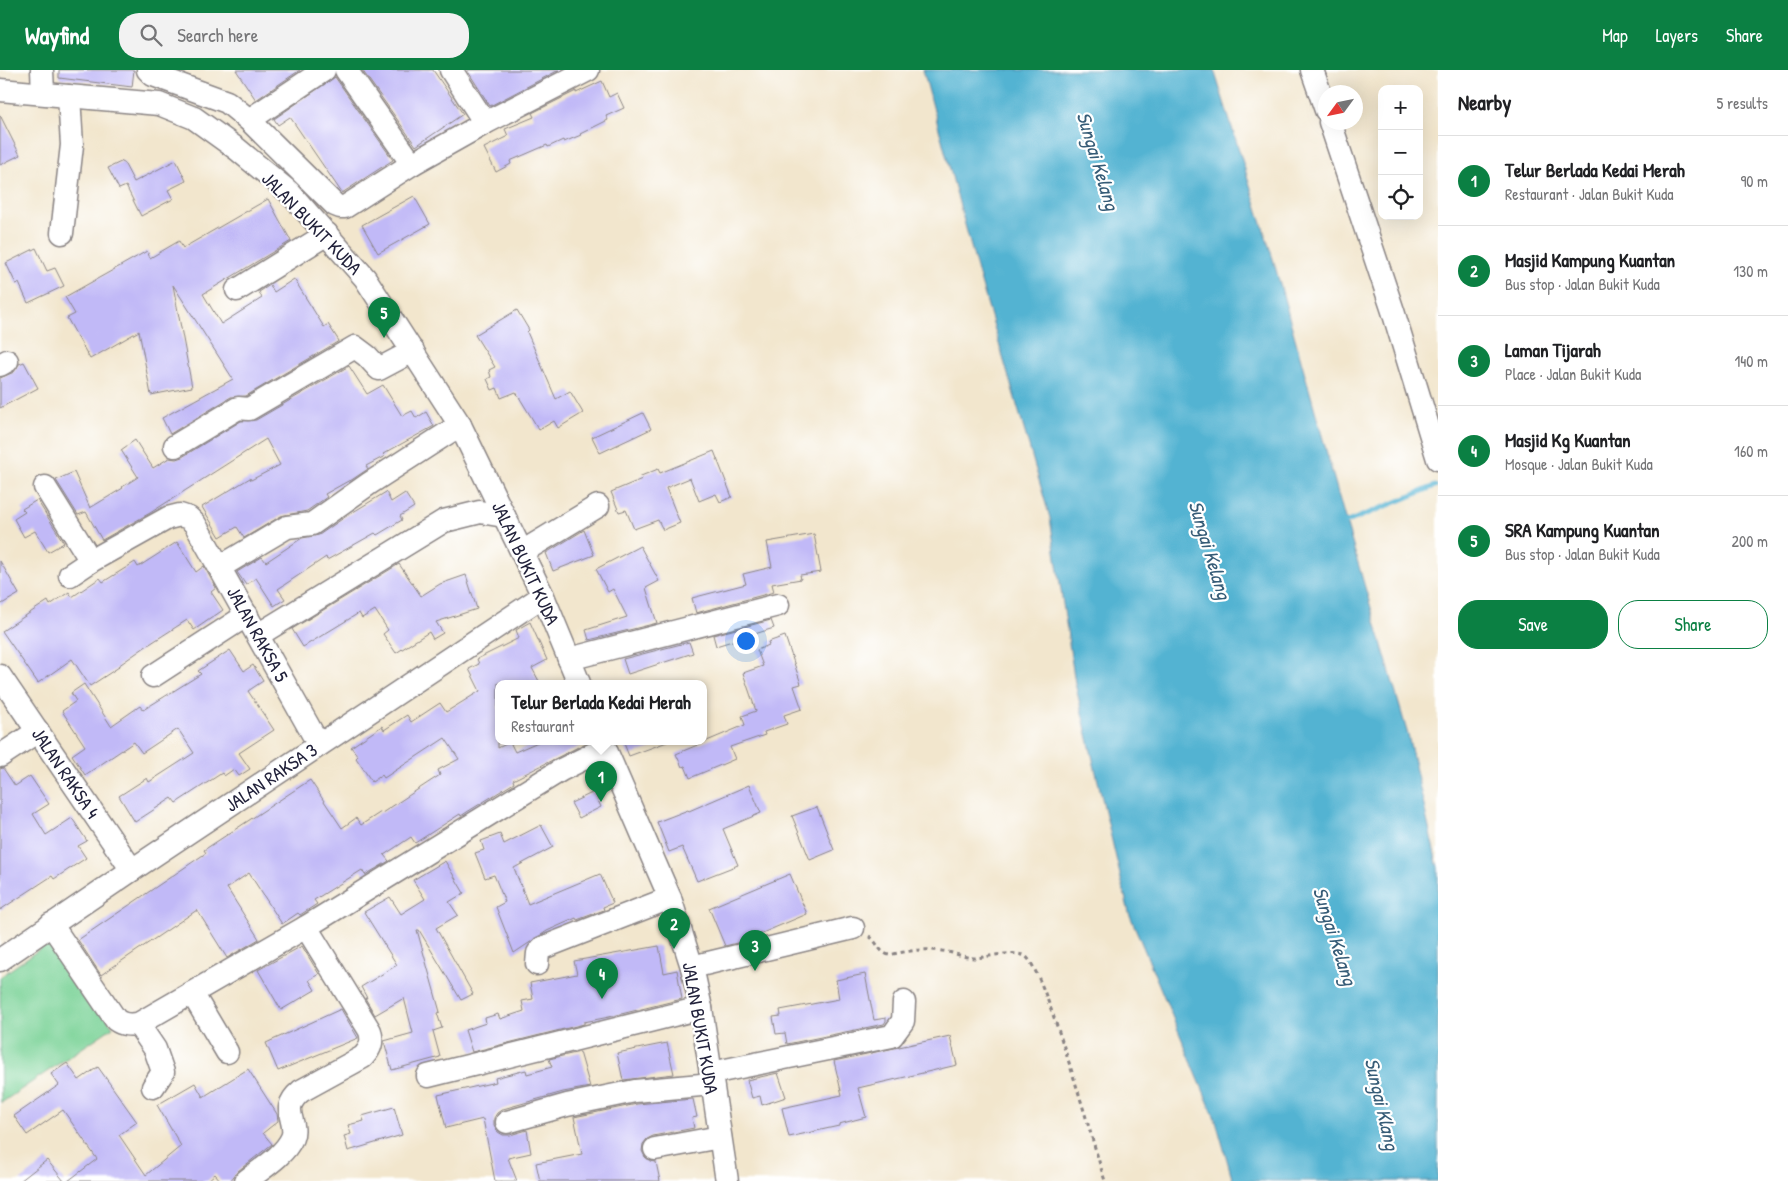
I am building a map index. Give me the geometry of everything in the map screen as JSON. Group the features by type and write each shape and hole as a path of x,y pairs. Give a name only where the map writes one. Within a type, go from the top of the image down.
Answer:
{"street":[{"path":"42,70 43,93"},
{"path":"148,70 153,75 179,76 227,102 249,120 340,208 345,207 412,164 485,123 588,70"},
{"path":"249,120 324,70"},
{"path":"346,70 412,164"},
{"path":"451,70 485,123"},
{"path":"1312,70 1318,87"},
{"path":"159,104 179,76"},
{"name":"JALAN BUKIT KUDA","path":"0,90 159,104 194,118 237,149 289,192 365,278 460,424 543,596 578,680"},
{"path":"62,233 72,145 68,96"},
{"path":"1333,130 1393,311 1438,459"},
{"path":"237,290 327,234"},
{"path":"175,446 238,408 249,409 355,347 379,369 413,351"},
{"path":"220,567 287,526 312,524 370,483 460,424"},
{"path":"45,487 91,561 70,576"},
{"path":"522,552 598,506"},
{"path":"258,635 444,521 480,512 504,516"},
{"name":"JALAN RAKSA 5","path":"91,561 168,518 180,515 189,518 195,524 220,567 319,745"},
{"name":"JALAN RAKSA 3","path":"0,960 50,924 543,596"},
{"path":"569,659 778,604"},
{"path":"153,676 247,615"},
{"name":"JALAN RAKSA 4","path":"0,676 132,870"},
{"path":"0,756 38,731"},
{"path":"50,924 116,1020 121,1024 138,1024 306,927 602,745"},
{"name":"JALAN BUKIT KUDA","path":"604,745 670,898 692,967 701,1008 727,1181"},
{"path":"537,964 538,953 542,948 670,898"},
{"path":"246,1181 285,1150 293,1136 286,1106 293,1098 301,1091 363,1057 370,1050 372,1040 370,1031 306,927"},
{"path":"692,967 853,928"},
{"path":"192,993 227,1052"},
{"path":"506,1122 567,1105 711,1078 892,1036 903,1021 904,1002"},
{"path":"428,1076 701,1008"},
{"path":"138,1024 155,1049 163,1072 153,1087"},
{"path":"655,1149 720,1137"}],"path":[{"path":"853,928 864,932 873,939 880,950 889,955 909,950 941,950 974,958 1007,954 1024,955 1030,961 1037,972 1062,1041 1104,1181"}],"green space":[{"path":"54,939 113,1027 1,1103 0,977"}],"water":[{"path":"923,70 1214,70 1273,259 1346,522 1408,735 1438,868 1438,1181 1233,1181 1216,1121 1129,913 1075,683 1050,518 976,265"}],"building":[{"path":"59,70 134,70 132,87 59,78"},
{"path":"236,70 300,70 256,100"},
{"path":"362,70 433,70 463,114 416,146"},
{"path":"467,70 559,70 490,106"},
{"path":"335,77 393,160 342,193 290,117 278,125 274,119"},
{"path":"602,81 609,97 617,93 624,108 606,116 608,120 581,135 548,147 547,145 510,161 511,164 496,172 484,148 508,136 505,129 534,117 532,113 576,91 576,93"},
{"path":"0,115 20,155 0,165"},
{"path":"176,160 186,181 168,190 173,199 141,216 126,186 119,189 108,168 123,161 134,182"},
{"path":"414,196 430,224 378,253 362,225"},
{"path":"268,199 291,241 203,294 221,324 262,298 259,292 270,285 274,292 294,279 324,327 328,324 339,341 246,396 231,397 170,434 162,418 233,379 173,285 192,387 151,395 139,331 90,359 67,318 75,314 65,297 147,251 150,258 179,241 183,248"},
{"path":"36,248 47,271 55,268 64,286 28,303 19,283 16,284 6,263"},
{"path":"517,310 529,330 527,332 556,399 570,391 583,413 558,428 554,421 539,430 516,392 501,398 497,388 492,390 487,379 491,377 489,370 495,367 475,335"},
{"path":"24,362 38,388 0,408 0,378 14,372 19,364"},
{"path":"349,366 367,394 383,385 402,416 412,411 416,418 426,412 434,426 383,454 385,456 366,466 368,469 325,494 327,497 307,511 281,516 244,538 237,527 220,537 202,507 250,478 251,480 280,465 266,439 150,513 102,540 86,512 78,515 56,480 74,472 90,508 138,477 121,450 135,440 153,468 169,458 176,459 182,457 241,421 256,420"},
{"path":"643,413 651,429 600,453 592,437"},
{"path":"714,451 732,497 720,502 716,494 699,501 690,478 666,488 680,523 663,530 658,520 634,529 626,510 619,512 611,492 642,479 641,476 658,469 660,473"},
{"path":"386,492 391,502 405,493 414,507 400,516 402,520 327,560 326,557 278,589 285,599 274,606 256,578 246,585 237,572 262,557 266,562 302,538 319,535"},
{"path":"37,500 64,543 48,552 35,531 24,537 14,519 25,512 22,509"},
{"path":"584,530 594,555 553,571 546,553"},
{"path":"814,534 821,572 800,575 801,579 772,584 774,592 696,613 692,598 746,584 743,574 772,567 767,542"},
{"path":"177,542 196,572 204,566 216,588 211,592 223,610 194,630 187,620 90,686 72,659 38,683 2,631 48,601 50,605 69,592 72,597 100,578 103,582 135,562 138,567"},
{"path":"640,546 659,581 646,588 657,623 589,640 586,630 627,617 613,589 608,592 596,569"},
{"path":"0,561 19,594 0,605"},
{"path":"399,564 421,596 440,584 466,575 477,609 436,622 443,633 433,639 429,632 396,653 383,634 388,630 375,610 362,618 359,613 303,647 292,629"},
{"path":"771,620 774,628 716,646 713,635"},
{"path":"530,622 547,660 532,668 538,680 495,680 495,745 498,745 498,748 504,745 512,745 515,752 531,745 582,745 513,780 514,783 415,843 411,837 384,855 389,861 365,875 362,870 314,900 317,904 300,915 298,913 282,924 249,873 227,888 259,939 227,958 197,910 101,975 78,940 206,853 204,850 310,780 342,828 356,818 361,825 440,775 438,770 459,759 445,738 384,778 382,775 372,782 351,747 382,726 384,730 407,715 411,722 440,703 446,712 480,691 469,669 479,664 477,659 519,638 516,630"},
{"path":"785,636 801,684 794,686 802,709 784,715 787,724 764,732 765,735 730,747 735,759 690,778 685,766 682,767 676,754 697,745 707,745 707,741 745,725 742,716 756,711 743,673 763,666 757,650 769,645 768,642"},
{"path":"689,642 693,653 628,674 623,659"},
{"path":"230,650 244,671 253,665 263,681 248,691 274,730 239,753 250,769 239,776 234,769 224,776 222,773 176,803 172,798 135,822 119,796 147,778 149,782 194,753 178,729 142,753 134,742 85,775 72,755 85,746 62,711 76,701 71,693 84,684 111,726 140,706 143,710 201,674 198,671"},
{"path":"625,745 659,745 629,756"},
{"path":"3,768 15,786 30,776 49,804 33,814 46,835 72,818 87,841 78,846 86,858 54,879 52,876 0,910 0,769"},
{"path":"749,785 761,813 723,829 738,865 697,881 682,847 669,852 657,822 689,811"},
{"path":"594,792 601,807 579,818 571,803"},
{"path":"817,807 834,850 810,860 792,816"},
{"path":"541,825 553,847 514,868 528,904 600,874 613,903 603,907 604,910 577,920 576,918 547,931 514,953 496,907 505,902 494,875 485,878 475,853 484,850 481,841 500,834 504,844"},
{"path":"445,861 464,893 449,902 458,915 436,928 473,994 461,1000 419,930 417,930 440,1012 437,1013 442,1028 433,1031 440,1057 392,1070 384,1041 413,1033 404,998 375,1015 365,998 367,998 361,987 397,965 364,912 390,897 401,914 425,899 413,880"},
{"path":"790,874 807,914 741,942 725,946 709,908"},
{"path":"302,946 319,974 309,980 315,990 281,1010 258,970"},
{"path":"659,946 664,973 677,970 682,999 584,1022 584,1024 472,1052 465,1030 486,1023 485,1018 498,1014 500,1019 524,1011 522,1001 533,999 530,983 577,974 574,961"},
{"path":"865,974 874,1020 886,1018 884,1024 787,1044 785,1033 776,1034 773,1017 781,1016 780,1010 839,999 836,980"},
{"path":"341,1009 358,1038 278,1071 266,1043"},
{"path":"950,1036 957,1065 858,1088 866,1117 839,1124 839,1126 789,1137 782,1108 842,1095 834,1061"},
{"path":"667,1043 674,1074 623,1080 617,1053"},
{"path":"580,1052 590,1087 563,1092 503,1109 497,1113 494,1118 494,1125 498,1132 503,1135 527,1130 531,1153 508,1158 517,1181 495,1181 483,1119 446,1128 438,1095 496,1082 495,1078 526,1070 527,1074 552,1067 549,1059"},
{"path":"67,1063 79,1080 98,1067 137,1122 119,1135 146,1175 181,1146 157,1105 195,1083 203,1097 248,1069 277,1114 278,1121 263,1133 272,1144 238,1171 230,1181 221,1181 215,1174 207,1181 68,1181 97,1159 63,1110 27,1135 14,1116 59,1085 51,1074"},
{"path":"778,1073 786,1097 762,1105 760,1096 752,1098 747,1080"},
{"path":"693,1099 697,1117 692,1118 694,1128 653,1136 643,1144 642,1151 645,1157 650,1161 656,1162 660,1181 540,1181 536,1163 582,1154 574,1117 637,1104"},
{"path":"394,1107 402,1135 348,1151 344,1136 351,1134 348,1125 364,1121 362,1116"},
{"path":"47,1160 64,1181 20,1181"}],"waterway":[{"path":"1340,525 1435,486"}],"place":[{"name":"SRA Kampung Kuantan","path":"384,338"},
{"name":"Telur Berlada Kedai Merah","path":"601,802"},
{"name":"Masjid Kampung Kuantan","path":"674,949"},
{"name":"Laman Tijarah","path":"755,971"},
{"name":"Masjid Kg Kuantan","path":"602,999"}],"water label":[{"name":"Sungai Kelang","path":"1098,161"},
{"name":"Sungai Kelang","path":"1210,550"},
{"name":"Sungai Kelang","path":"1335,936"},
{"name":"Sungai Klang","path":"1382,1104"}]}
